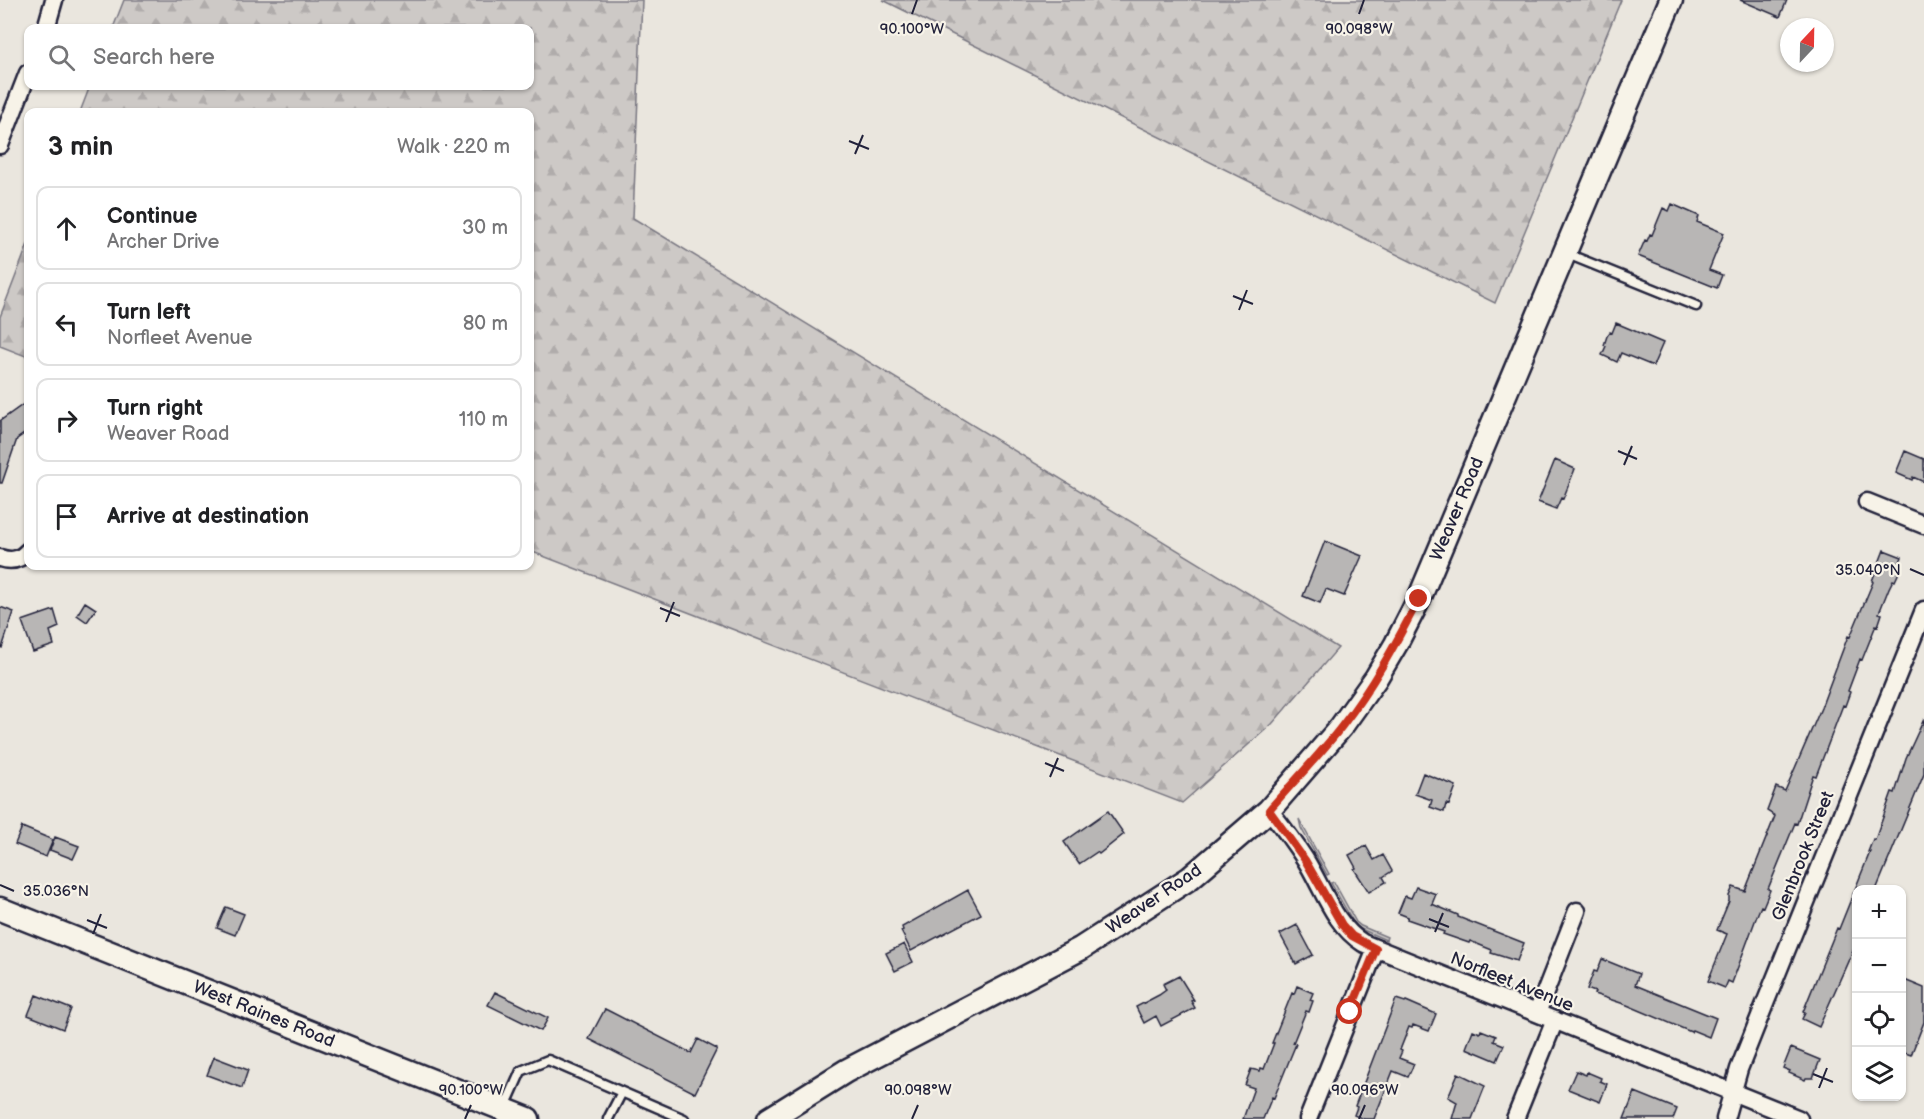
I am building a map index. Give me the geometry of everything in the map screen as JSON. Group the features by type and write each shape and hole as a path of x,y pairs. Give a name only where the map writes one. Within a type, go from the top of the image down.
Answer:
{"main road":[{"name":"Weaver Road","path":"769,1119 846,1071 1080,949 1190,878 1269,810 1341,726 1376,678 1396,644 1436,560 1671,0"},
{"name":"West Raines Road","path":"0,909 528,1119"}],"street":[{"path":"46,24 54,0"},
{"path":"0,145 24,83"},
{"path":"1867,502 1924,525"},
{"path":"0,558 14,561 24,556"},
{"name":"Glenbrook Street","path":"1725,1119 1739,1070 1924,610"},
{"name":"Norfleet Avenue","path":"1269,810 1305,860 1342,925 1352,936 1376,949 1800,1119"},
{"path":"1537,1013 1577,912"},
{"path":"1308,1119 1376,949"},
{"path":"1515,1119 1555,1020"}],"lane":[{"path":"1565,253 1696,306"},
{"path":"504,1109 521,1071 548,1060 684,1119"},
{"path":"608,1119 622,1092"}],"green space":[{"path":"124,0 642,0 633,218 1338,648 1272,724 1182,803 534,553 534,108 82,108 88,90 534,90 534,24 115,24"},
{"path":"883,0 1621,0 1495,303"},
{"path":"24,254 24,355 0,346 0,317"},
{"path":"1299,819 1329,874 1327,875 1301,828"},
{"path":"1334,882 1356,922 1387,937 1386,940 1356,927 1331,883"}],"building":[{"path":"1740,0 1787,0 1780,17"},
{"path":"1672,204 1699,216 1697,222 1724,233 1709,270 1722,275 1717,288 1638,256 1645,240 1647,241 1650,234 1652,235 1663,208 1669,211"},
{"path":"1616,323 1663,343 1653,366 1621,353 1617,362 1602,355 1607,336 1610,332 1612,333"},
{"path":"24,404 24,434 17,439 2,483 0,483 0,421"},
{"path":"1905,451 1924,459 1924,482 1896,473"},
{"path":"1555,460 1575,469 1563,499 1561,498 1556,509 1538,502"},
{"path":"1325,541 1362,556 1344,596 1326,589 1320,603 1303,596"},
{"path":"1884,550 1902,557 1898,567 1901,568 1889,588 1879,613 1882,614 1878,626 1876,625 1862,660 1860,659 1845,706 1843,705 1816,776 1813,775 1797,824 1795,823 1768,889 1770,890 1758,913 1732,983 1728,981 1725,988 1708,981 1727,934 1717,930 1729,896 1733,887 1745,891 1775,816 1767,811 1776,787 1785,791 1821,708 1848,636 1850,637 1873,582"},
{"path":"85,602 96,609 87,622 77,615"},
{"path":"0,607 14,612 2,648 0,647"},
{"path":"54,610 59,627 50,631 54,645 33,652 22,621"},
{"path":"1924,719 1924,774 1878,885 1857,885 1892,792 1895,793 1906,758"},
{"path":"1423,773 1456,786 1444,812 1430,807 1432,800 1415,794"},
{"path":"1108,811 1124,834 1099,854 1097,852 1079,864 1064,842"},
{"path":"22,827 53,840 46,857 15,844"},
{"path":"55,837 79,846 73,859 50,850"},
{"path":"1366,846 1374,860 1383,855 1392,871 1383,877 1386,882 1369,892 1354,869 1356,868 1349,855"},
{"path":"1416,887 1436,894 1432,904 1458,917 1524,943 1517,961 1491,953 1492,950 1470,941 1469,943 1443,934 1444,932 1407,919 1408,917 1398,913 1405,896 1411,898"},
{"path":"968,890 981,914 911,951 901,931 902,927"},
{"path":"1852,897 1852,952 1819,1027 1802,1019 1805,1013 1803,1012 1837,928 1839,929"},
{"path":"226,907 244,914 235,935 217,928"},
{"path":"1297,925 1313,955 1296,964 1280,934"},
{"path":"904,944 913,962 895,971 886,953"},
{"path":"1602,959 1639,974 1635,985 1716,1018 1709,1037 1594,994 1595,992 1587,989"},
{"path":"1179,976 1194,1000 1191,1001 1195,1008 1161,1026 1156,1016 1144,1023 1136,1007 1166,990 1163,984"},
{"path":"1906,981 1924,988 1924,1022 1911,1055 1906,1053"},
{"path":"1297,986 1313,993 1309,1012 1306,1011 1293,1043 1296,1044 1263,1119 1243,1119 1254,1088 1245,1085 1251,1069 1260,1071 1261,1068 1264,1069 1274,1043 1272,1043"},
{"path":"495,992 548,1018 541,1031 488,1005"},
{"path":"36,995 71,1009 63,1029 28,1015"},
{"path":"1396,999 1436,1014 1429,1031 1413,1025 1412,1028 1409,1027 1399,1058 1414,1064 1408,1077 1393,1071 1374,1119 1364,1119 1354,1115 1357,1107 1355,1106"},
{"path":"605,1009 691,1053 698,1039 717,1049 695,1093 589,1039"},
{"path":"1473,1030 1480,1033 1481,1030 1496,1036 1494,1041 1504,1045 1497,1061 1466,1048"},
{"path":"1791,1048 1820,1060 1813,1078 1805,1080 1783,1068"},
{"path":"214,1057 248,1070 242,1088 207,1075"},
{"path":"1576,1071 1586,1075 1587,1072 1601,1078 1600,1081 1607,1084 1600,1102 1568,1089"},
{"path":"1458,1073 1485,1086 1472,1119 1452,1119 1457,1102 1448,1097"},
{"path":"1635,1092 1677,1109 1673,1119 1624,1119"}],"route":[{"path":"1350,1012 1376,949 1352,936 1342,925 1292,839 1269,810 1341,726 1376,678 1419,599"}]}
